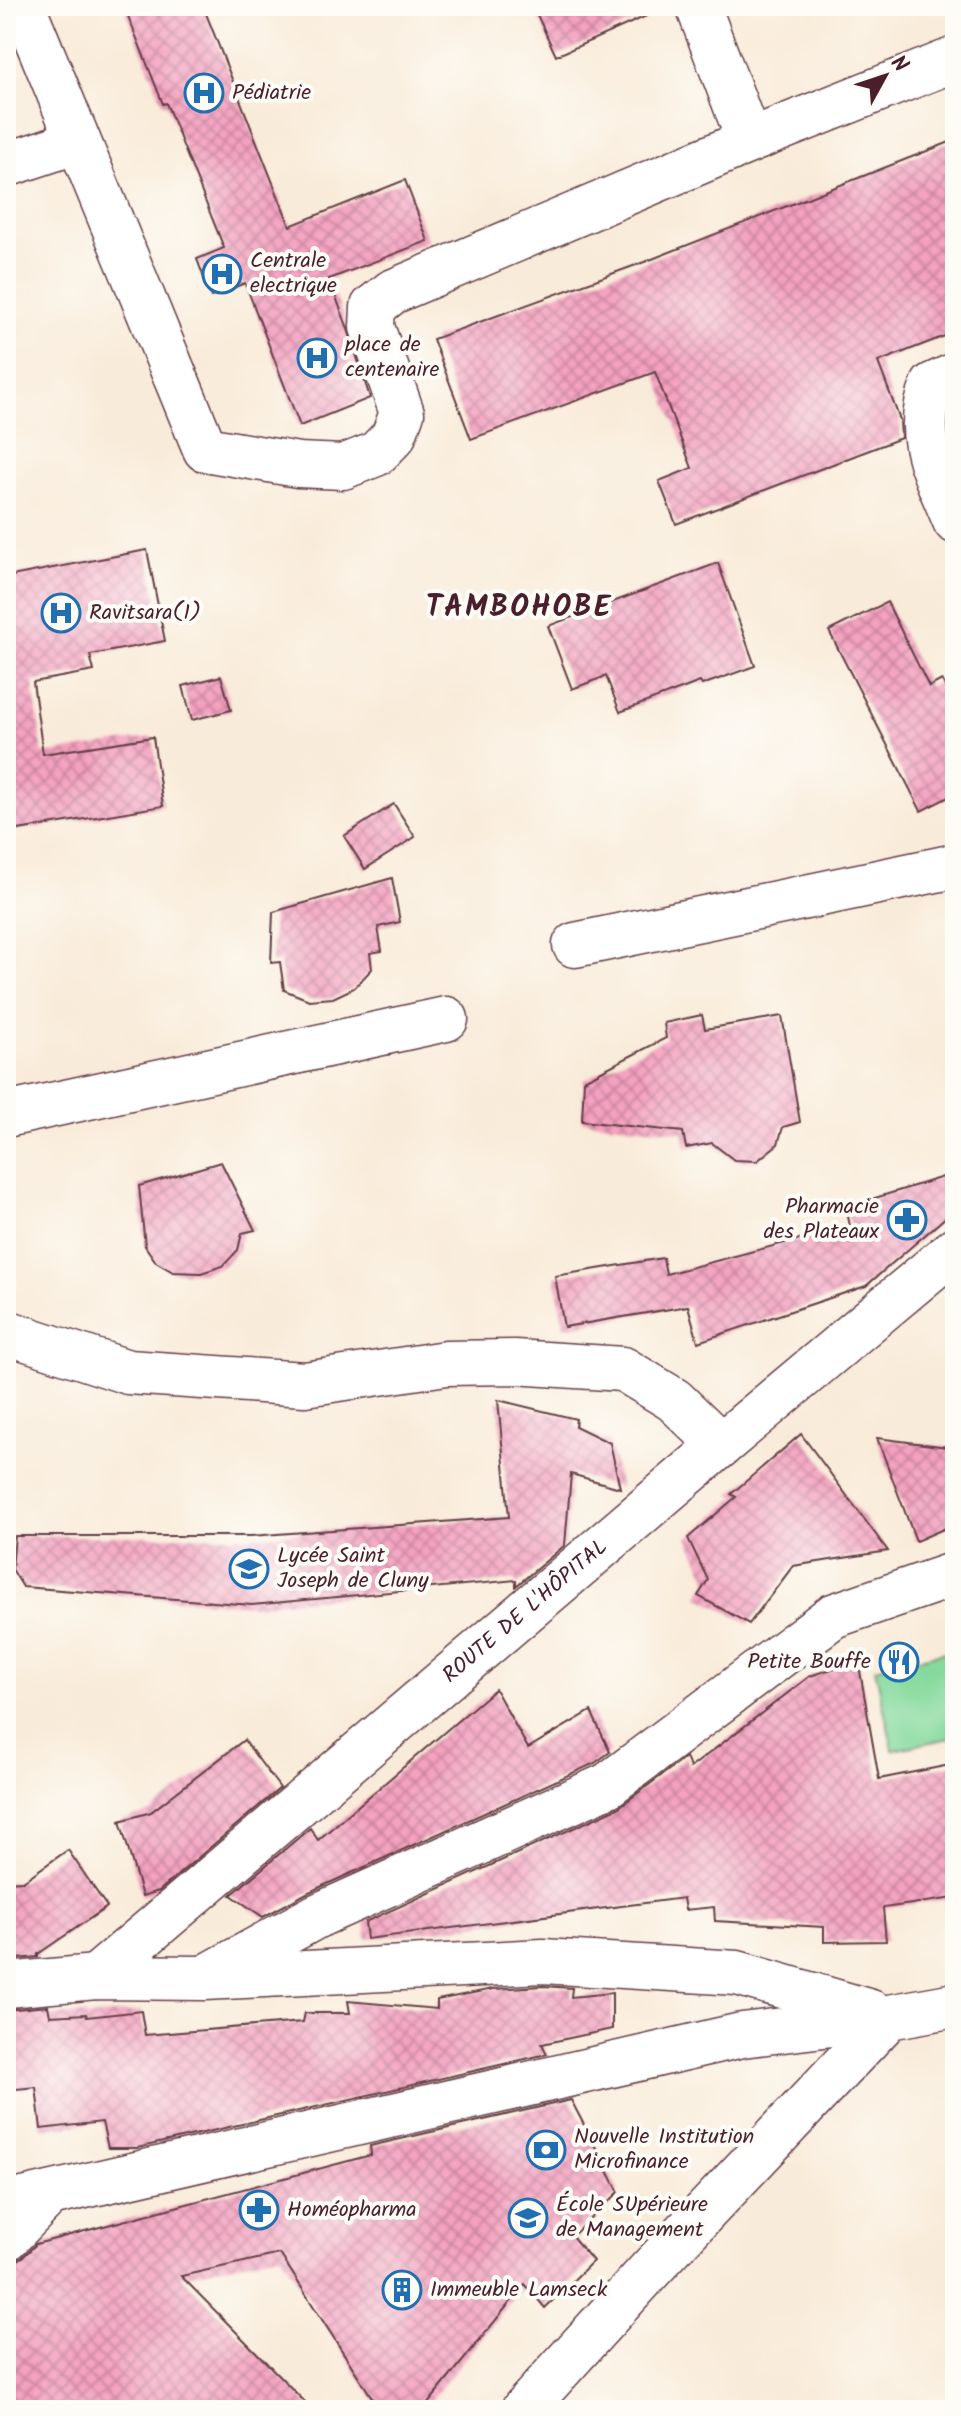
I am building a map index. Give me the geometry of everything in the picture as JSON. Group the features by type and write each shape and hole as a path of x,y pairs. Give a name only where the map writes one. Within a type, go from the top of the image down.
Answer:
{"street":[{"path":"23,6 205,449 298,465 343,467 376,454 393,437 402,413 372,327 373,307 392,292 749,141 955,59"},
{"path":"698,6 749,141"},
{"path":"6,165 78,141"},
{"path":"955,375 933,385 925,406 925,446 955,521"},
{"path":"575,945 955,866"},
{"path":"6,1115 446,1019"},
{"name":"ROUTE DE L'HÔPITAL","path":"96,1977 955,1249"},
{"path":"6,1332 128,1372 305,1384 446,1363 514,1362 623,1369 674,1400 721,1445"},
{"path":"204,1978 317,1916 608,1785 833,1616 955,1574"},
{"path":"6,1985 96,1977 204,1978 543,1961 737,1973 889,2017"},
{"path":"6,2204 742,2035 889,2017 955,2005"},
{"path":"523,2410 670,2248 889,2017"},
{"path":"6,2239 49,2195"}],"green space":[{"path":"955,1650 955,1737 893,1750 875,1668"}],"building":[{"path":"124,6 203,6 290,226 405,180 428,241 329,279 370,398 300,426 245,283 211,297 197,259 224,248"},
{"path":"533,6 669,6 556,56"},
{"path":"955,140 955,332 878,362 900,420 901,438 676,524 659,481 692,468 655,372 471,439 433,339 647,261"},
{"path":"147,550 165,641 90,655 94,671 33,682 43,754 153,737 163,806 6,832 6,577"},
{"path":"718,563 755,666 702,685 700,682 620,712 606,676 572,689 548,626"},
{"path":"887,602 929,687 942,680 955,707 955,794 921,811 829,631"},
{"path":"221,676 231,710 192,720 183,686"},
{"path":"394,804 415,837 365,869 344,836"},
{"path":"392,878 400,922 378,927 382,951 370,953 372,969 354,988 333,998 309,1000 284,990 280,962 271,963 273,912"},
{"path":"702,1015 705,1029 782,1016 800,1122 783,1127 778,1144 757,1161 734,1160 712,1143 686,1148 683,1132 582,1121 584,1080 666,1038 664,1023"},
{"path":"221,1162 255,1230 242,1233 238,1250 223,1266 201,1273 173,1272 156,1262 145,1246 139,1186"},
{"path":"943,1177 955,1201 955,1209 866,1286 698,1342 688,1306 564,1327 555,1276 663,1258 666,1274 850,1226 846,1207"},
{"path":"498,1400 576,1419 575,1426 610,1443 620,1488 571,1474 565,1545 516,1586 516,1580 252,1605 23,1587 12,1569 15,1536 250,1536 509,1517"},
{"path":"801,1434 888,1551 793,1566 749,1624 698,1596 708,1580 688,1538 736,1497 731,1494"},
{"path":"877,1438 955,1448 955,1524 916,1541"},
{"path":"858,1660 879,1779 955,1764 955,1898 883,1908 886,1941 824,1942 824,1927 715,1921 714,1907 685,1910 683,1898 367,1939 365,1922 618,1808 686,1757 690,1768 810,1676"},
{"path":"495,1689 528,1748 591,1711 610,1752 595,1763 307,1893 263,1917 231,1895 310,1828 318,1840"},
{"path":"244,1740 280,1788 159,1891 142,1896 120,1821 151,1812"},
{"path":"68,1850 107,1907 38,1954 38,1957 6,1960 6,1882 23,1881"},
{"path":"572,1988 571,1997 612,1993 612,2029 542,2044 547,2054 137,2148 108,2148 102,2122 41,2129 36,2087 6,2090 6,2010 48,2006 50,2016 86,2014 87,2017 141,2011 145,2035 303,2022 305,2013 350,2013 348,2001 437,2009 437,2000 493,1989"},
{"path":"571,2100 619,2192 572,2236 593,2261 545,2308 525,2284 423,2410 380,2410 280,2254 181,2276 313,2410 6,2410 6,2263 23,2257 36,2244 371,2155 370,2146"}],"place":[{"name":"Pédiatrie","path":"204,93"},
{"name":"Centrale electrique","path":"222,274"},
{"name":"place de centenaire","path":"317,358"},
{"name":"Ravitsara(1)","path":"61,613"},
{"name":"Pharmacie des Plateaux","path":"907,1220"},
{"name":"Lycée Saint Joseph de Cluny","path":"249,1569"},
{"name":"Petite Bouffe","path":"899,1662"},
{"name":"Nouvelle Institution Microfinance","path":"546,2150"},
{"name":"Homéopharma","path":"259,2210"},
{"name":"École SUpérieure de Management","path":"528,2218"},
{"name":"Immeuble Lamseck","path":"402,2290"}],"district":[{"name":"TAMBOHOBE","path":"519,608"}]}
